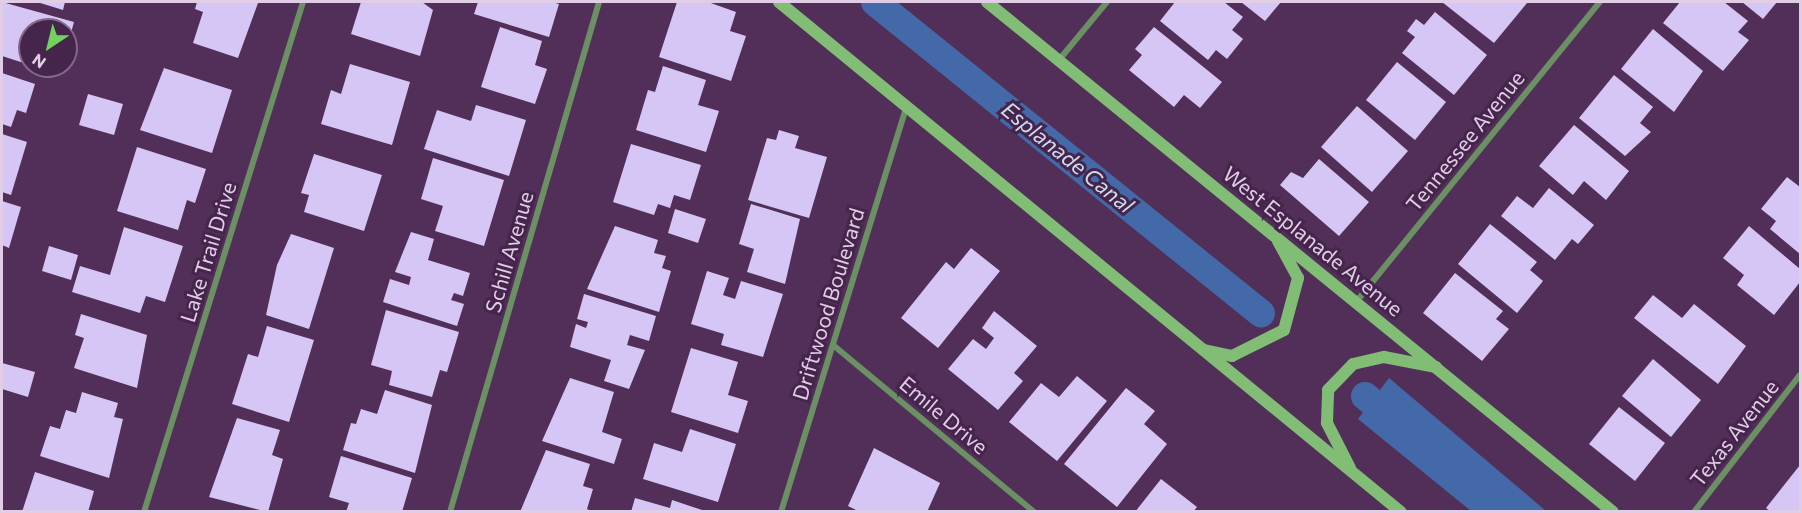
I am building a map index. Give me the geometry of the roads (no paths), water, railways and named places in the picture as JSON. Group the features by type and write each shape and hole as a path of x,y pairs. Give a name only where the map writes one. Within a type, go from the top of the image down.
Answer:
{"main road":[{"path":"779,2 1401,512"},
{"name":"West Esplanade Avenue","path":"987,2 1613,512"},
{"path":"1200,349 1232,356 1284,330 1298,278 1275,236"},
{"path":"1352,472 1327,423 1328,390 1353,364 1384,357 1437,367"}],"street":[{"name":"Lake Trail Drive","path":"144,512 303,2"},
{"name":"Schill Avenue","path":"450,512 599,2"},
{"path":"1059,60 1107,2"},
{"name":"Tennessee Avenue","path":"1356,302 1600,2"},
{"name":"Driftwood Boulevard","path":"782,512 906,107"},
{"name":"Emile Drive","path":"833,345 1034,512"},
{"name":"Texas Avenue","path":"1694,512 1800,375"}],"water":[{"path":"1389,378 1546,511 1471,511 1358,419"}],"waterway":[{"name":"Esplanade Canal","path":"875,2 1261,313"},
{"name":"Esplanade Canal","path":"1365,396 1402,427"}]}
